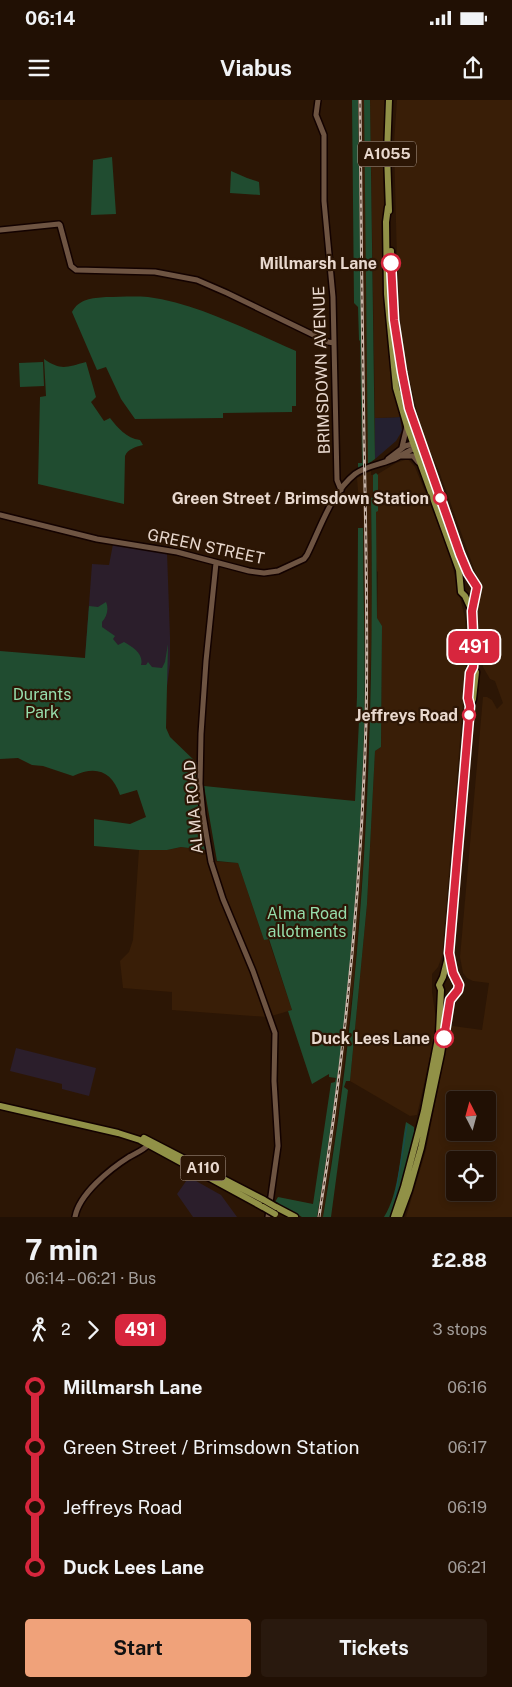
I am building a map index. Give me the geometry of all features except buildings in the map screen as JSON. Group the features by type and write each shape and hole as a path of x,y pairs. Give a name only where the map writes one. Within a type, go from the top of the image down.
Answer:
{"main road":[{"name":"A1055","path":"389,100 387,154 388,207 391,222 392,299 410,425 463,560 477,587 472,611 473,667 476,672 473,699 470,706 449,953 439,985 441,990 440,1027 424,1111 394,1217"},
{"name":"A1055","path":"417,445 423,468 459,570 461,592 472,611"},
{"path":"461,584 465,580 473,580"},
{"path":"465,596 471,596 476,593"},
{"name":"A1055","path":"399,1217 408,1196 420,1148 441,1054 448,1007 459,985 453,973 449,953"},
{"path":"443,977 450,975 457,978"},
{"path":"441,990 446,994 454,994"},
{"name":"A110","path":"0,1106 126,1135 131,1134 278,1213 295,1217"},
{"path":"141,1138 150,1142 149,1144"},
{"name":"A110","path":"149,1144 264,1204"}],"street":[{"name":"BRIMSDOWN AVENUE","path":"318,100 316,115 323,131 324,141 324,201 333,297 337,480 341,490"},
{"path":"0,230 58,224 60,225 71,266 76,270 154,272 197,280 328,342 334,343"},
{"path":"402,448 410,425"},
{"name":"GREEN STREET","path":"387,461 402,448 417,445"},
{"name":"GREEN STREET","path":"0,515 80,535 169,550 249,572 264,573 281,570 304,559 314,542 327,511 341,490 356,473 399,457 417,445"},
{"path":"399,457 413,456 423,468"},
{"name":"ALMA ROAD","path":"216,562 206,661 200,784 212,869 275,1032 274,1081 278,1141 268,1217"},
{"path":"138,1151 141,1138"},
{"path":"75,1217 78,1206 90,1190 114,1167 149,1144"}],"shaded area":[{"path":"358,100 364,100 369,410 368,464 363,466"},
{"path":"370,100 385,100 383,151 385,267 393,381 400,417 375,418"},
{"path":"397,100 512,100 512,1217 406,1217 426,1150 450,1027 482,1030 489,983 473,981 467,978 463,973 460,957 483,697 492,700 497,709 503,703 495,681 490,679 483,667 474,582 477,577 439,471 422,434 402,345 397,261 394,143"},
{"path":"400,417 402,431 396,441 375,459 375,418"},
{"path":"408,459 415,467 448,548 465,618 467,656 442,956 438,967 432,974 432,992 437,1026 417,1115 410,1116 350,1081 367,904 375,751 381,747 382,626 377,619 378,572 376,560 378,474 396,463"},
{"path":"371,471 371,475 373,475 373,498 371,498 372,626 363,866 354,979 338,1114 323,1217 317,1217 343,1037 356,899 365,677 363,503 359,503 357,478"},
{"path":"113,544 167,552 170,664 166,694 166,728 85,658 92,564 109,565"},
{"path":"181,847 205,850 208,861 238,863 264,940 268,938 292,1010 268,1017 172,1010 172,992 123,988 120,961 129,952 133,940 139,850 167,850"},
{"path":"16,1048 96,1068 89,1096 62,1089 62,1084 10,1071"},
{"path":"189,1177 221,1195 237,1217 193,1217 177,1194"}],"green space":[{"path":"352,100 358,100 363,466 358,468 358,463 362,463 360,341 358,307 354,303"},
{"path":"364,100 370,100 375,459 368,464"},
{"path":"112,157 116,214 91,215 93,160"},
{"path":"231,171 259,182 260,195 230,193"},
{"path":"106,297 148,297 186,306 223,319 296,351 296,406 292,406 292,412 223,413 223,418 135,419 121,399 106,367 97,370 72,312 82,302"},
{"path":"44,359 60,367 86,362 96,397 91,402 104,421 110,418 123,432 140,440 143,445 130,450 125,456 124,504 38,484 40,397 46,396"},
{"path":"43,362 44,386 20,387 19,363"},
{"path":"376,473 378,475 378,511 376,512 377,618 382,626 381,747 375,751 367,904 350,1081 346,1081 344,1087 348,1090 331,1217 323,1217 337,1128 348,1038 364,858 371,677 371,498 373,497 373,475"},
{"name":"Alma Road allotments","path":"358,528 363,528 365,706 362,793 354,915 335,1096 317,1217 302,1217 275,1202 278,1197 313,1204 331,1083 335,1082 336,1078 329,1077 329,1074 312,1084 288,1011 292,1010 269,939 264,940 238,863 217,861 204,786 355,801 359,721 356,720"},
{"name":"Durants Park","path":"106,602 107,612 102,622 102,627 115,636 113,639 118,645 124,642 137,651 141,657 141,665 146,665 148,662 152,667 162,668 168,644 166,728 170,737 197,763 197,799 205,850 181,847 167,850 139,850 94,846 94,819 130,824 146,817 137,790 120,795 113,780 102,772 89,771 73,776 43,766 32,765 18,758 0,759 0,651 85,658 89,606 98,607"},
{"path":"406,1122 414,1127 414,1135 394,1209 390,1217 384,1217 396,1184"}],"waterway":[{"path":"395,1198 407,1125"}],"railway":[{"path":"319,1217 344,1033 356,910 364,786 367,653 360,100"}],"bus line":[{"name":"491","path":"391,263 394,320 409,408 460,554 468,573 477,585 472,611 474,654 473,667 470,673 468,698 470,706 449,953 453,973 459,981 459,985 448,1007 444,1038"}],"place":[{"name":"Millmarsh Lane","path":"391,263"},
{"name":"Green Street / Brimsdown Station","path":"440,498"},
{"name":"Jeffreys Road","path":"469,715"},
{"name":"Duck Lees Lane","path":"444,1038"}]}
